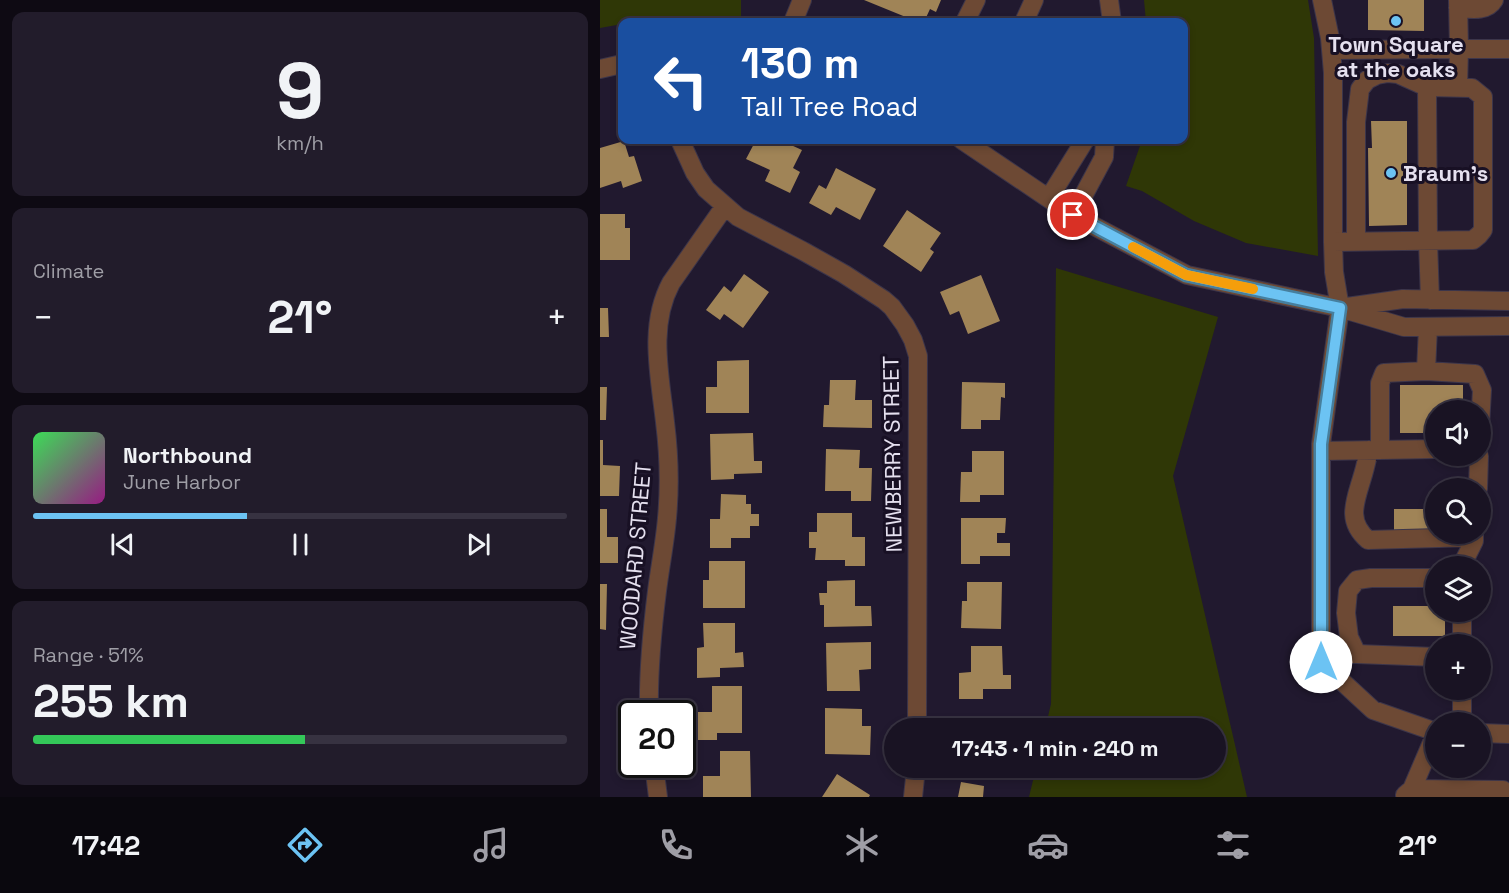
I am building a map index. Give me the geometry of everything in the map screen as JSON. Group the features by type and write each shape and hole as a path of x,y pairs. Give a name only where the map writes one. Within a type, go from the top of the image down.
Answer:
{"street":[{"path":"795,18 802,0"},
{"path":"967,18 976,0"},
{"path":"1026,18 1034,0"},
{"path":"1109,0 1111,18"},
{"path":"1458,88 1458,4 1485,9 1494,0"},
{"path":"1323,1 1330,38 1333,73 1333,242 1334,272 1340,308 1321,451 1321,662 1372,710 1425,729"},
{"path":"1331,50 1509,49"},
{"path":"600,69 618,65"},
{"path":"1333,242 1356,242 1428,241 1473,240 1479,235 1483,230 1483,98 1472,88 1427,87 1398,74 1388,73 1367,80 1360,89 1357,105 1356,242"},
{"path":"1427,87 1430,300"},
{"path":"1333,105 1357,105"},
{"name":"NEWBERRY STREET","path":"684,144 695,173 706,189 725,206 738,217 800,249 875,293 892,307 913,340 918,356 916,718"},
{"path":"968,144 1073,215 1186,275 1340,308 1404,327 1509,326"},
{"path":"1049,198 1083,144"},
{"path":"1073,215 1104,157 1105,144"},
{"name":"WOODARD STREET","path":"648,700 654,610 668,502 668,450 657,352 661,309 664,295 671,283 725,206"},
{"path":"1340,308 1403,299 1509,301"},
{"path":"1426,371 1428,327"},
{"path":"1425,538 1368,540 1359,533 1355,523 1354,504 1374,450 1380,383 1384,373 1426,371 1475,374 1482,390 1481,400"},
{"path":"1321,451 1425,449"},
{"path":"1357,654 1349,637 1346,614 1348,591 1357,580 1425,578"},
{"path":"1321,662 1342,654 1425,657"},
{"path":"1491,733 1509,734"},
{"path":"1425,756 1407,793 1503,790"},
{"path":"656,778 658,797"},
{"path":"913,797 915,778"}],"green space":[{"path":"600,0 741,0 741,18 618,18 618,25 600,28"},
{"path":"1144,0 1308,0 1314,38 1318,256 1246,243 1194,221 1142,191 1126,186 1141,144 1188,144 1188,18 1146,18"},
{"path":"1056,268 1218,317 1173,476 1247,797 1029,797 1034,778 1226,778 1226,718 1048,718 1051,704"}],"building":[{"path":"864,0 941,0 936,12 930,9 926,18 908,18"},
{"name":"Town Square at the oaks","path":"1368,0 1424,0 1424,31 1368,30"},
{"name":"Braum's","path":"1371,121 1407,121 1407,164 1413,164 1413,183 1407,183 1407,225 1369,226 1368,148 1372,148"},
{"path":"618,143 625,144 629,157 634,156 642,181 623,188 621,181 600,188 600,148"},
{"path":"754,144 789,144 802,150 793,168 800,172 790,193 765,181 770,170 746,159"},
{"path":"836,168 876,189 860,220 836,207 831,215 809,203 819,185 826,189"},
{"path":"907,210 941,233 930,249 934,252 921,272 883,246"},
{"path":"600,214 625,214 625,228 630,228 630,260 600,260"},
{"path":"744,274 769,292 743,328 724,314 720,320 706,310 724,286 731,292"},
{"path":"981,275 1000,321 968,334 959,311 950,315 940,292"},
{"path":"600,308 608,308 609,337 600,337"},
{"path":"749,360 749,413 706,413 706,387 717,387 717,361"},
{"path":"830,380 856,380 855,400 872,400 872,428 823,427 824,405 829,405"},
{"path":"962,382 1005,383 1005,398 1001,397 1000,420 981,420 981,429 961,429"},
{"path":"1400,385 1463,385 1463,400 1425,400 1425,433 1400,433"},
{"path":"600,387 607,387 606,420 600,420"},
{"path":"753,433 754,461 762,461 762,473 734,474 734,479 711,480 710,434"},
{"path":"600,440 603,440 603,465 620,466 619,496 600,496"},
{"path":"826,449 860,450 859,468 872,468 871,501 851,501 851,491 825,491"},
{"path":"972,451 1004,451 1004,495 980,495 980,502 960,502 961,472 972,472"},
{"path":"721,494 746,495 746,504 751,504 751,514 759,514 759,526 750,526 750,538 731,538 731,548 710,548 710,519 720,519"},
{"path":"600,509 607,509 607,537 618,537 618,563 600,563"},
{"path":"1394,509 1425,509 1425,530 1394,530"},
{"path":"817,513 852,513 852,537 865,537 865,566 845,566 845,560 815,560 816,548 809,548 809,532 817,532"},
{"path":"961,518 1006,518 1005,533 997,533 997,543 1010,543 1010,556 980,556 980,564 961,564"},
{"path":"709,561 745,561 745,608 703,608 703,580 709,580"},
{"path":"855,580 855,606 871,606 872,626 824,627 824,605 820,605 819,593 827,593 827,581"},
{"path":"967,582 1002,582 1001,629 961,628 962,601 967,601"},
{"path":"600,584 607,584 606,630 600,629"},
{"path":"1393,606 1425,606 1425,622 1445,622 1445,634 1393,636"},
{"path":"703,623 735,623 735,653 743,652 744,667 720,668 720,677 697,678 697,648 704,647"},
{"path":"871,642 871,669 859,670 860,691 827,691 826,643"},
{"path":"971,646 1002,646 1003,675 1011,675 1011,689 983,689 983,699 959,699 959,673 971,672"},
{"path":"712,686 742,686 742,733 717,733 717,740 696,740 696,712 712,712"},
{"path":"825,708 862,709 862,726 871,726 870,755 825,754"},
{"path":"959,716 1006,716 1006,718 959,718"},
{"path":"720,751 750,751 751,797 703,797 703,776 720,776"},
{"path":"837,774 870,795 869,797 822,797"},
{"path":"961,782 984,786 983,797 958,797"}],"slow traffic":[{"path":"1133,247 1186,275 1253,289"}],"place":[{"name":"Town Square at the oaks","path":"1396,21"},
{"name":"Braum's","path":"1391,173"}],"route":[{"path":"1073,215 1186,275 1340,308 1321,444 1321,662"}]}
